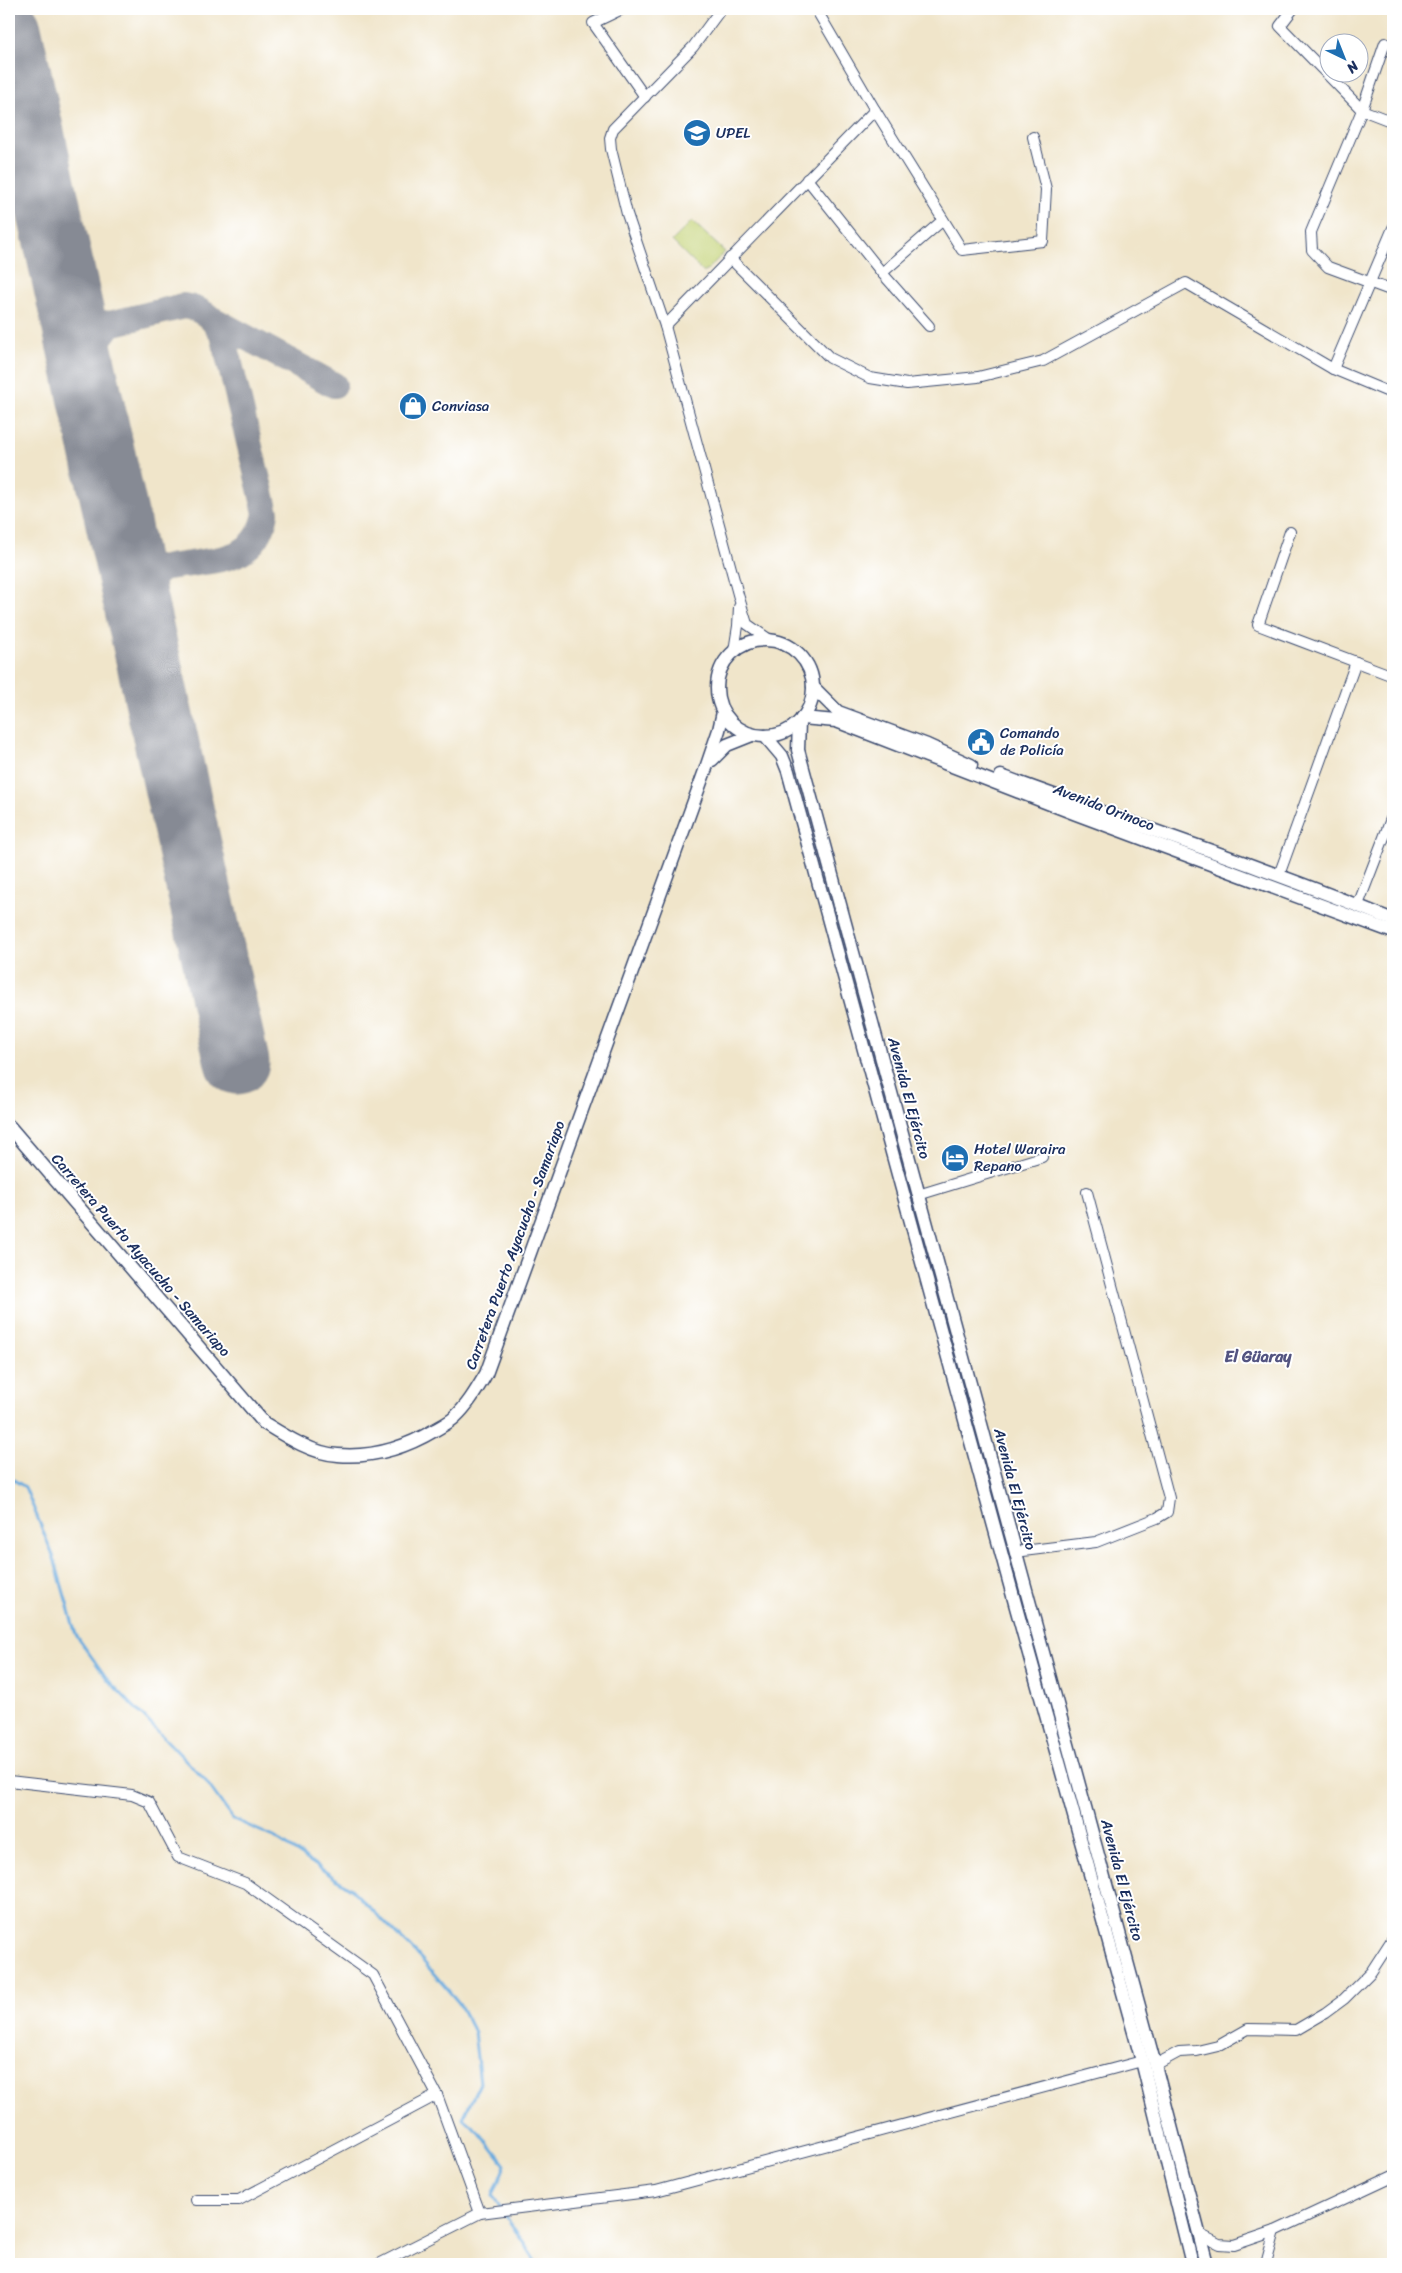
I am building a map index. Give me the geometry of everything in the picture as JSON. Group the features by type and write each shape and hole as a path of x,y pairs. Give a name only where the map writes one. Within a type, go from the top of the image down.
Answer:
{"street":[{"path":"622,9 593,23 645,97"},
{"path":"721,9 693,47 613,129 610,138 627,214 665,326 747,624 770,640"},
{"path":"816,9 875,110 962,250 1043,242 1046,189 1033,137"},
{"path":"1293,9 1280,26 1362,110 1393,122"},
{"path":"1384,43 1362,110 1311,232 1312,250 1328,267 1393,291"},
{"path":"665,326 875,110"},
{"path":"807,179 882,273 929,326"},
{"path":"882,273 943,220"},
{"path":"1333,369 1393,228"},
{"path":"730,258 830,358 870,378 907,384 934,382 978,377 1043,361 1186,283 1333,369 1393,394"},
{"path":"1290,532 1258,625 1393,676"},
{"path":"734,651 738,626 739,598"},
{"path":"770,640 784,643 796,650 805,660 811,673 813,687 811,704 801,720 783,732 758,736 740,730 730,722 723,712 716,692 717,680 720,669 734,651 751,642 770,640"},
{"path":"1279,875 1356,662"},
{"name":"Avenida Orinoco","path":"813,687 838,712 927,745 972,765 1146,829 1279,875 1393,920"},
{"name":"Carretera Puerto Ayacucho - Samariapo","path":"9,1126 264,1424 299,1443 336,1456 369,1454 402,1448 410,1444 454,1418 471,1399 486,1374 706,768 723,712"},
{"name":"Avenida Orinoco","path":"801,720 836,721 1076,814 1393,932"},
{"name":"Avenida El Ejército","path":"801,720 798,750 1156,2065 1207,2264"},
{"name":"Carretera Puerto Ayacucho - Samariapo","path":"706,768 720,750 727,745 758,736"},
{"name":"Avenida El Ejército","path":"758,736 782,756 788,771 1016,1608 1142,2061 1192,2264"},
{"path":"1358,905 1393,814"},
{"path":"918,1195 1042,1157"},
{"path":"1015,1552 1096,1542 1157,1518 1167,1512 1169,1498 1087,1192"},
{"path":"9,1781 132,1795 149,1802 178,1857 245,1883 373,1975 437,2095 480,2213"},
{"path":"1156,2065 1179,2052 1197,2051 1218,2046 1248,2029 1296,2030 1344,1999 1371,1972 1393,1938"},
{"path":"379,2264 480,2213 656,2191 1142,2061"},
{"path":"196,2200 239,2200 437,2095"},
{"path":"1199,2234 1219,2244 1234,2245 1275,2231 1393,2176"},
{"path":"1266,2264 1275,2231"}],"green space":[{"path":"692,221 725,252 704,273 672,241"}],"waterway":[{"path":"9,1477 25,1487 54,1558 76,1635 108,1680 205,1780 233,1819 274,1837 351,1889 416,1953 459,2003 474,2032 480,2083 463,2118 480,2133 505,2165 493,2196 537,2264"}],"taxiway":[{"path":"9,147 34,142"},
{"path":"71,305 89,318 110,324 184,306 197,309 211,319 223,335 266,513 262,528 255,540 237,554 212,561 169,567 161,570 149,583 137,609"},
{"path":"214,320 334,385"},
{"path":"84,370 94,345 110,324"},
{"path":"123,543 140,560 162,569"}],"runway":[{"path":"9,29 237,1062"}],"place":[{"name":"UPEL","path":"697,133"},
{"name":"Conviasa","path":"413,406"},
{"name":"Comando de Policía","path":"981,742"},
{"name":"Hotel Waraira Repano","path":"955,1158"}],"district":[{"name":"El Güaray","path":"1258,1356"}]}
